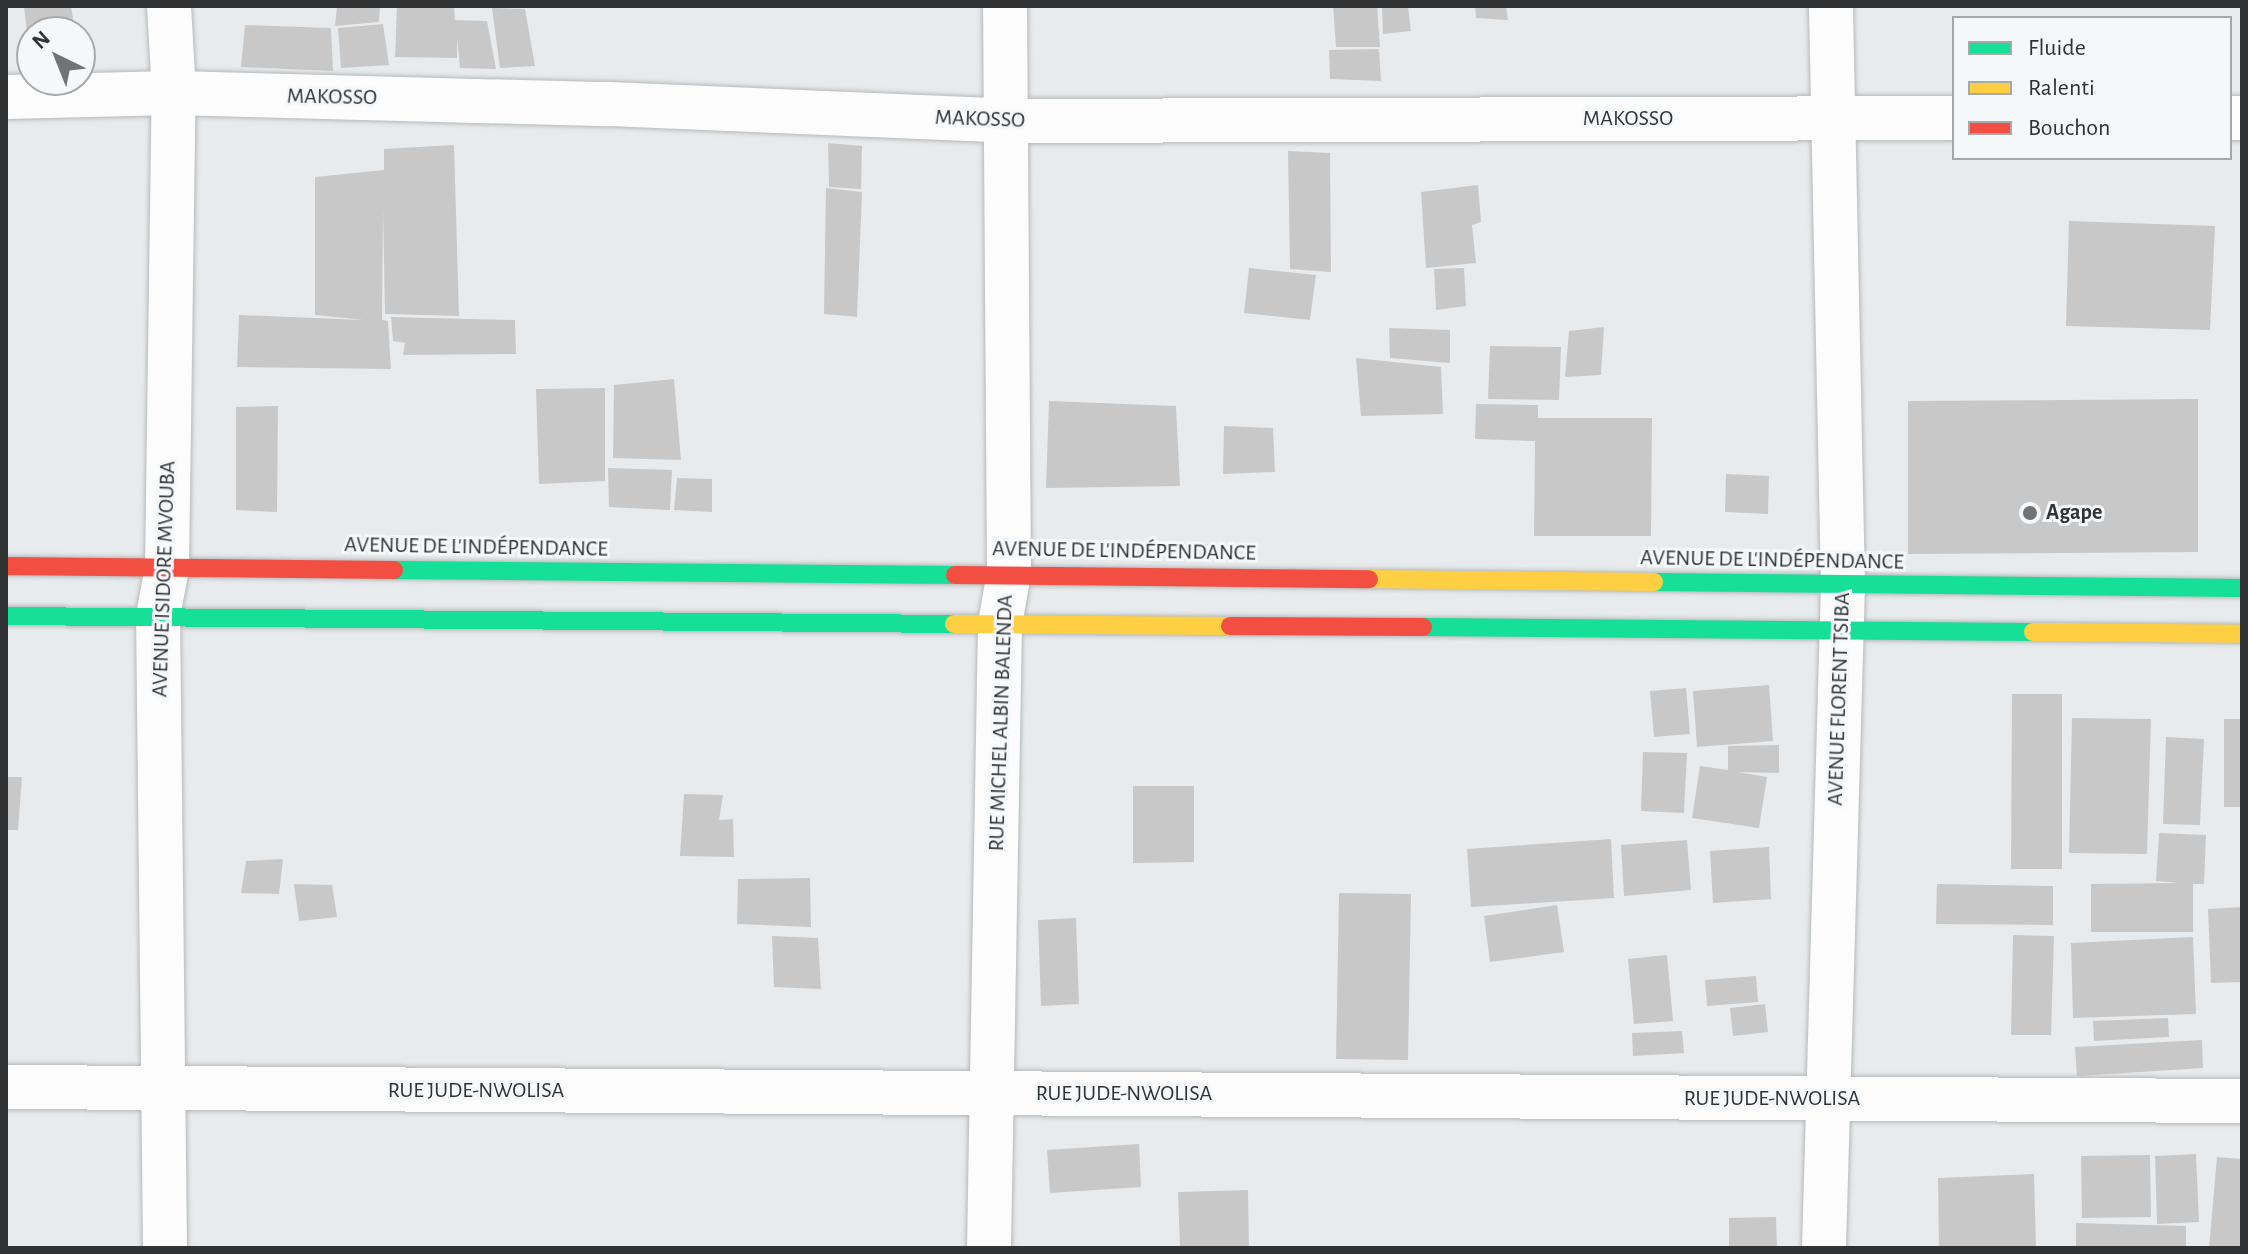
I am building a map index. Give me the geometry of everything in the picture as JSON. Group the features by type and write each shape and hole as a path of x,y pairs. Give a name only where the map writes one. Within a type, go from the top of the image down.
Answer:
{"street":[{"name":"AVENUE ISIDORE MVOUBA","path":"165,1248 158,616 167,568 174,93 169,6"},
{"name":"RUE MICHEL ALBIN BALENDA","path":"989,1248 1000,624 1009,573 1005,6"},
{"name":"AVENUE FLORENT TSIBA","path":"1824,1248 1824,1100 1843,586 1831,6"},
{"name":"MAKOSSO","path":"6,97 174,93 1006,121 1952,118"},
{"name":"AVENUE DE L'INDÉPENDANCE","path":"6,566 1009,573 1843,586 2242,588"},
{"path":"6,616 1841,635 2242,634"},
{"name":"RUE JUDE-NWOLISA","path":"6,1087 2242,1101"}],"building":[{"path":"24,6 71,6 73,16 25,16"},
{"path":"337,6 380,6 379,22 335,26"},
{"path":"397,6 454,6 455,20 487,21 496,69 460,68 457,38 457,58 395,57"},
{"path":"1333,6 1377,6 1380,47 1336,47"},
{"path":"1382,6 1408,6 1411,31 1383,34"},
{"path":"1475,6 1506,6 1508,20 1476,18"},
{"path":"492,8 525,9 535,66 500,68"},
{"path":"383,24 389,65 341,68 338,28"},
{"path":"245,25 331,28 333,71 241,67"},
{"path":"1379,49 1381,81 1330,79 1329,50"},
{"path":"828,143 862,146 861,189 829,187"},
{"path":"454,145 459,316 385,314 383,209 382,320 388,321 391,369 237,367 239,315 364,320 315,315 315,177 384,170 384,149"},
{"path":"1288,151 1330,153 1331,272 1290,269"},
{"path":"1478,185 1481,222 1472,225 1476,263 1426,268 1421,192"},
{"path":"826,188 862,192 857,317 824,314"},
{"path":"2069,221 2215,226 2210,330 2066,326"},
{"path":"1249,268 1316,275 1310,320 1244,313"},
{"path":"1464,268 1466,306 1436,310 1434,269"},
{"path":"391,317 515,320 516,354 403,355 405,343 393,341"},
{"path":"1604,327 1601,375 1565,377 1569,331"},
{"path":"1389,328 1450,330 1450,363 1390,358"},
{"path":"1490,346 1561,347 1559,400 1488,399"},
{"path":"1356,358 1441,367 1443,414 1361,416"},
{"path":"674,379 681,460 613,458 614,385"},
{"path":"605,388 605,481 539,484 536,389"},
{"path":"2198,399 2198,552 1908,554 1908,401"},
{"path":"1049,401 1176,406 1180,486 1046,488"},
{"path":"1476,404 1538,405 1538,418 1652,418 1651,536 1534,536 1535,441 1475,439"},
{"path":"278,406 277,512 236,510 236,407"},
{"path":"1224,426 1273,428 1275,472 1223,474"},
{"path":"608,468 672,470 670,510 609,507"},
{"path":"1726,474 1769,476 1768,514 1725,512"},
{"path":"677,478 712,479 712,512 674,510"},
{"path":"1769,685 1773,741 1697,747 1693,691"},
{"path":"1686,688 1690,734 1654,737 1650,691"},
{"path":"2012,694 2062,694 2062,869 2011,869"},
{"path":"2072,718 2151,719 2147,854 2069,853"},
{"path":"2224,719 2242,719 2242,807 2224,807"},
{"path":"2166,737 2204,739 2200,825 2163,824"},
{"path":"1779,745 1779,773 1738,772 1767,777 1759,828 1692,818 1700,766 1728,770 1728,746"},
{"path":"1643,752 1687,753 1684,813 1641,811"},
{"path":"6,777 22,777 18,830 6,830"},
{"path":"1133,786 1194,786 1194,862 1133,863"},
{"path":"684,794 723,795 719,820 733,819 734,857 680,856"},
{"path":"2159,833 2206,835 2204,884 2193,884 2193,932 2091,932 2091,884 2178,883 2156,881"},
{"path":"1611,839 1614,898 1471,907 1467,849"},
{"path":"1687,840 1691,890 1624,896 1621,845"},
{"path":"1769,847 1771,899 1713,903 1710,851"},
{"path":"283,859 279,894 241,893 246,861"},
{"path":"810,878 811,927 737,924 738,879"},
{"path":"294,884 332,885 337,917 299,921"},
{"path":"1937,884 2053,886 2053,925 1936,924"},
{"path":"1339,893 1411,894 1408,1060 1336,1059"},
{"path":"1557,905 1564,952 1490,962 1484,916"},
{"path":"2242,907 2242,982 2211,983 2208,909"},
{"path":"1076,918 1079,1004 1041,1006 1038,920"},
{"path":"2013,935 2054,936 2051,1035 2011,1035"},
{"path":"772,936 818,938 821,989 774,987"},
{"path":"2193,937 2196,1014 2073,1018 2071,943"},
{"path":"1667,955 1673,1021 1634,1024 1628,959"},
{"path":"1756,976 1758,1002 1707,1006 1705,980"},
{"path":"1765,1004 1768,1032 1733,1036 1730,1008"},
{"path":"2168,1018 2169,1037 2094,1041 2093,1021"},
{"path":"1682,1031 1684,1053 1633,1056 1632,1033"},
{"path":"2202,1040 2203,1068 2077,1076 2075,1047"},
{"path":"1139,1144 1141,1187 1050,1193 1047,1150"},
{"path":"2196,1154 2199,1222 2157,1224 2155,1156"},
{"path":"2150,1155 2151,1217 2082,1218 2081,1156"},
{"path":"2217,1157 2242,1159 2242,1248 2209,1248"},
{"path":"2034,1174 2036,1248 1939,1248 1938,1178"},
{"path":"1248,1190 1249,1248 1180,1248 1178,1192"},
{"path":"1776,1217 1777,1248 1729,1248 1729,1218"},
{"path":"2076,1223 2186,1226 2186,1248 2076,1248"}],"traffic: fast":[{"path":"394,570 955,575"},
{"path":"1654,582 2242,588"},
{"path":"6,616 954,624"},
{"path":"1423,627 2033,632"}],"traffic: slow":[{"path":"1369,579 1654,582"},
{"path":"954,624 1230,626"},
{"path":"2033,632 2242,634"}],"traffic: jam":[{"path":"6,566 394,570"},
{"path":"955,575 1369,579"},
{"path":"1230,626 1423,627"}],"place":[{"name":"Agape","path":"2030,513"}]}
